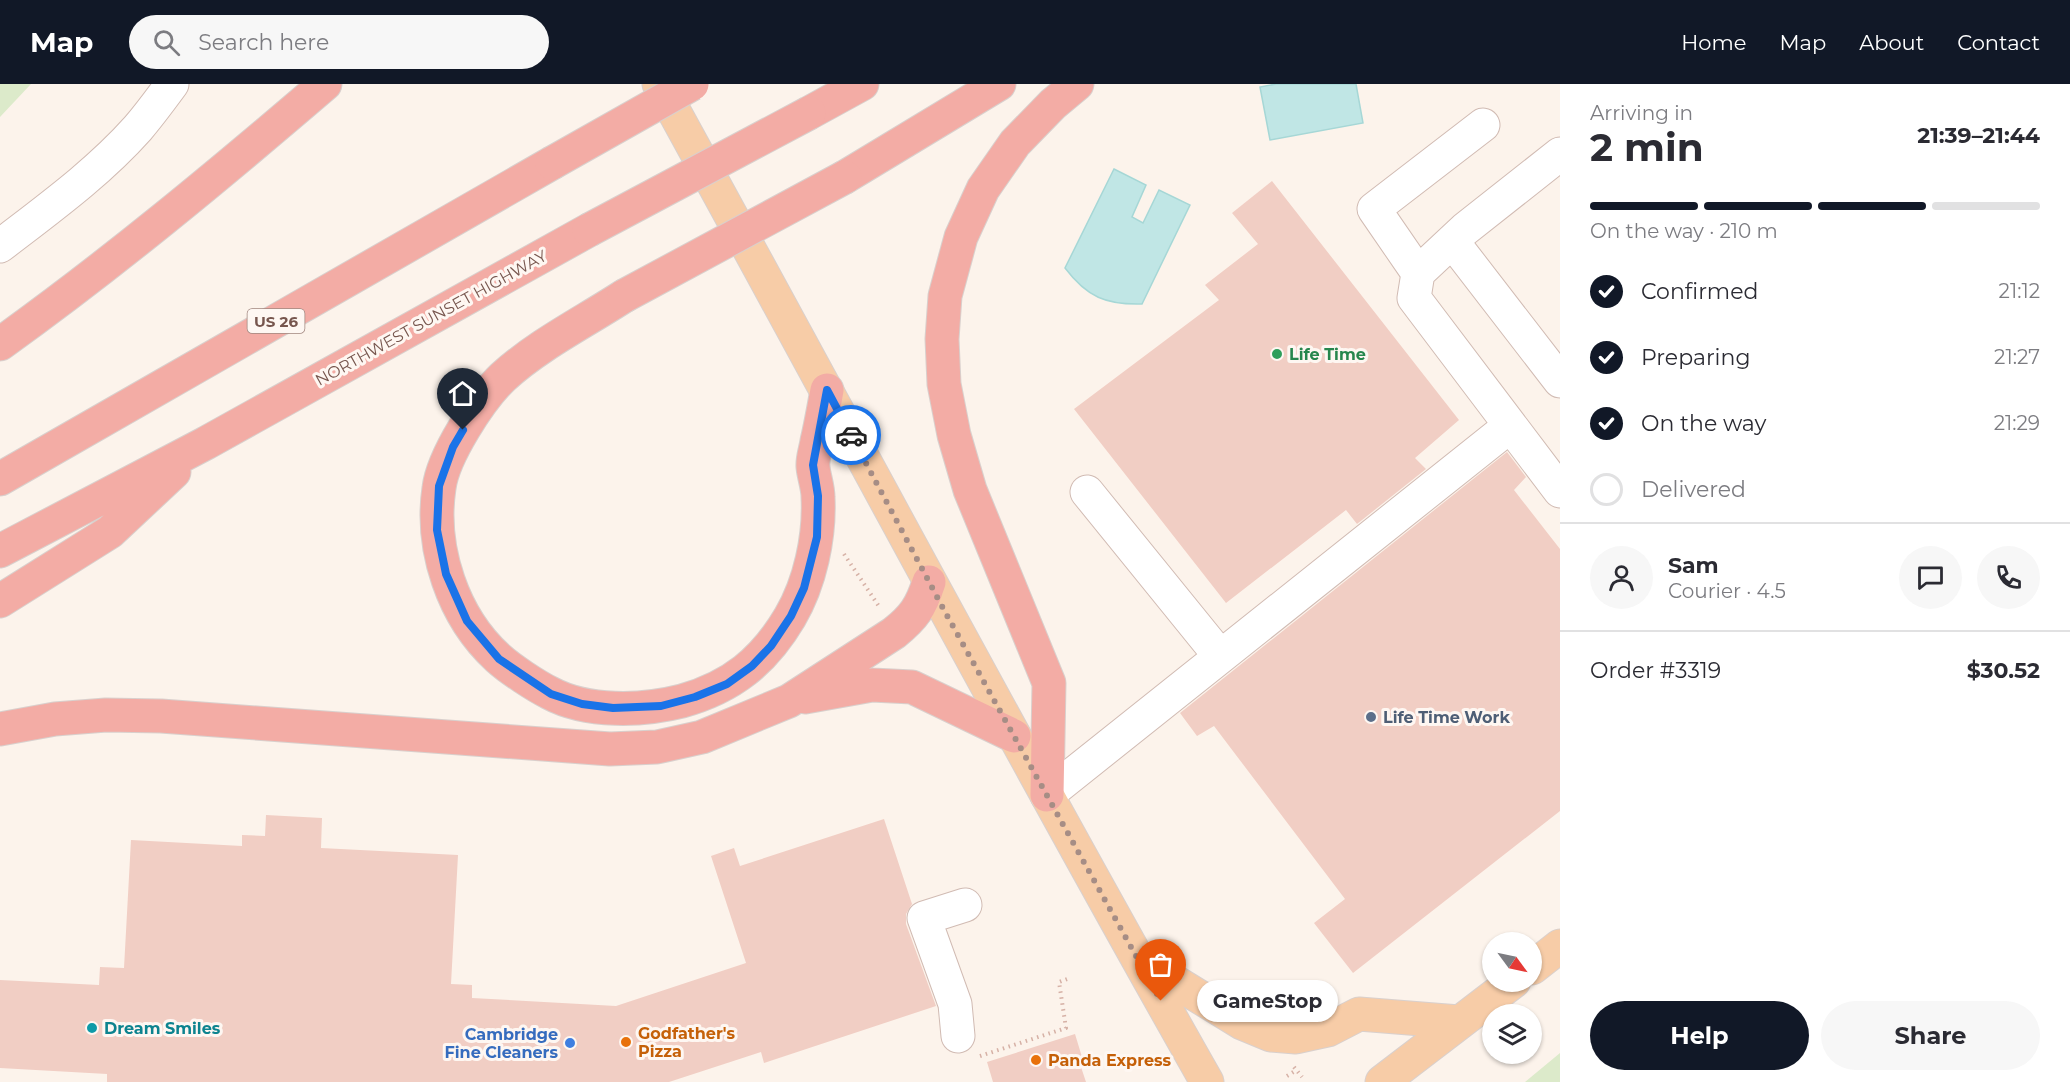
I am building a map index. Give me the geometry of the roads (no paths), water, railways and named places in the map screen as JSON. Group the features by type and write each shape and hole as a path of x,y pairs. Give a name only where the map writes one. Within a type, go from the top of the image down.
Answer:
{"highway":[{"path":"0,344 45,312 144,234 325,84"},
{"name":"US 26","path":"0,479 692,84"},
{"name":"NORTHWEST SUNSET HIGHWAY","path":"0,551 206,443 589,230 862,84"},
{"path":"827,390 813,465 818,496 817,537 804,588 791,616 771,646 752,666 727,684 695,697 661,706 613,708 582,704 551,694 499,659 467,621 446,574 437,530 439,486 453,447 468,422 503,378 541,348 624,296 845,177 999,84"},
{"path":"1047,795 1049,683 970,490 954,435 944,384 942,339 945,296 961,237 982,189 1015,143 1053,104 1077,84"},
{"path":"0,601 110,532 206,443"},
{"path":"0,729 106,715 160,716 610,748 657,747 702,737 789,701 909,621 922,603 929,582"},
{"path":"789,701 872,685 912,687 1014,736"}],"main road":[{"path":"659,84 827,390 929,582 1207,1082"},
{"path":"1542,960 1560,946"},
{"path":"1138,960 1242,1023 1271,1035 1296,1037 1328,1030 1359,1014 1459,1022"},
{"path":"1382,1082 1499,992"}],"street":[{"path":"0,246 60,200 109,157 138,128 172,84"},
{"path":"1418,273 1374,209 1483,125"},
{"path":"1558,483 1510,426 1414,298 1418,273 1452,241 1559,156"},
{"path":"1452,241 1560,381"},
{"path":"1047,795 1510,426"},
{"path":"1087,492 1220,656"},
{"path":"965,905 924,918 955,1004 967,1047"}],"water":[{"path":"1276,84 1356,84 1363,123 1270,140 1260,87"},
{"path":"1114,169 1146,185 1132,217 1143,223 1159,190 1190,205 1142,304 1118,303 1098,297 1081,286 1065,268"}],"place":[{"name":"Life Time","path":"1277,354"},
{"name":"Life Time Work","path":"1371,717"},
{"name":"GameStop","path":"1161,1001"},
{"name":"Dream Smiles","path":"92,1028"},
{"name":"Godfather's Pizza","path":"626,1042"},
{"name":"Cambridge Fine Cleaners","path":"570,1043"},
{"name":"Panda Express","path":"1036,1060"}]}
